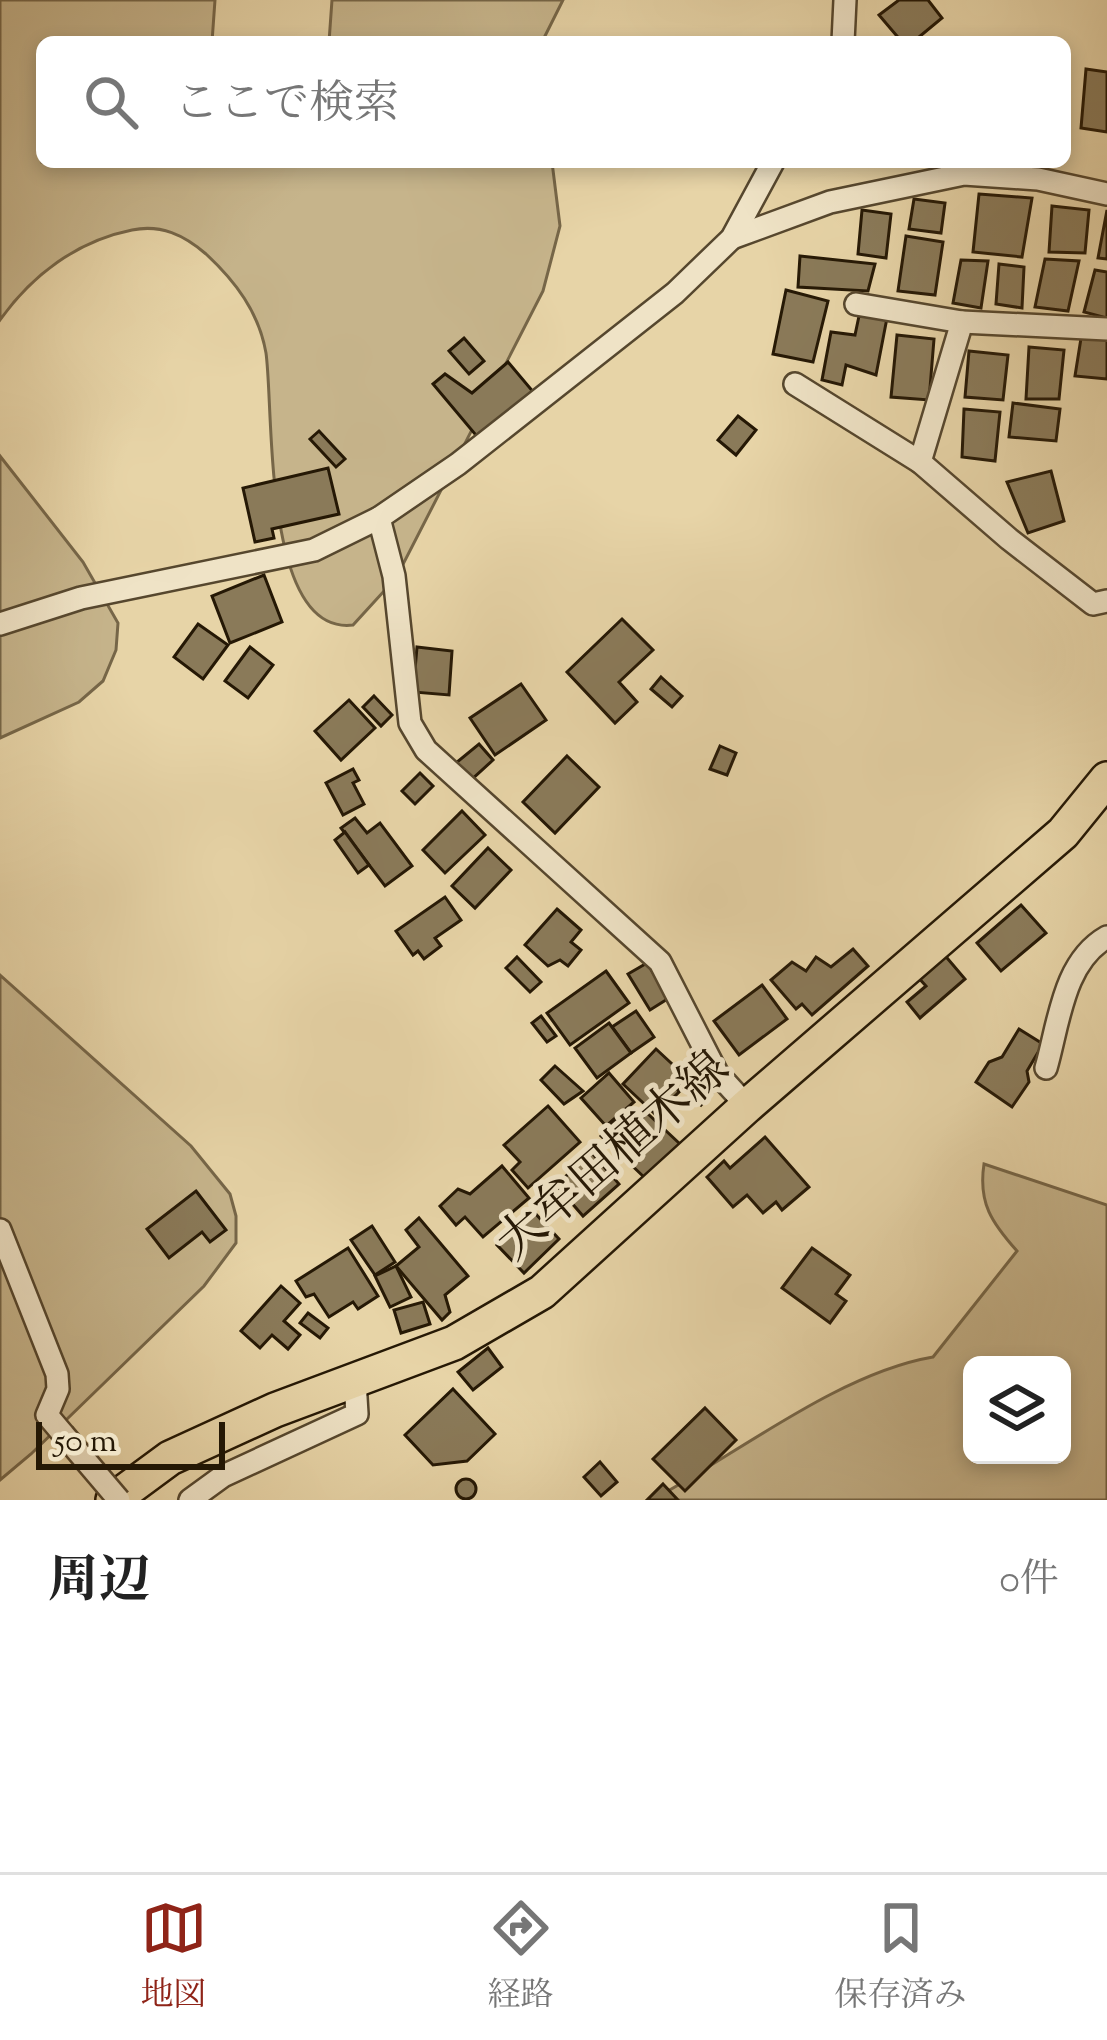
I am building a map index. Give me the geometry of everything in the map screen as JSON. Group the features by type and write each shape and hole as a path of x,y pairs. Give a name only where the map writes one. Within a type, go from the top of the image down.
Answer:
{"main road":[{"name":"大牟田植木線","path":"116,1500 170,1458 275,1410 454,1343 542,1292 747,1106 1063,833 1107,778"}],"street":[{"path":"843,36 845,0"},
{"path":"0,624 81,598 314,550 379,518 458,464 675,292 732,238 769,168"},
{"path":"732,238 830,202 964,174 1038,178 1107,194"},
{"path":"856,304 962,322 1107,329"},
{"path":"920,462 962,322"},
{"path":"795,384 920,462 1093,604 1107,601"},
{"path":"379,518 394,576 410,723 426,750 660,962 717,1073 747,1106"},
{"path":"1046,1068 1071,978 1080,959 1107,937"},
{"path":"0,1230 57,1374 58,1389 47,1415 116,1500"},
{"path":"190,1500 223,1476 357,1414 355,1381"}],"shaded area":[{"path":"0,0 215,0 212,36 36,36 36,168 553,168 560,226 543,291 396,578 353,625 323,619 302,595 278,514 263,338 244,298 206,254 181,236 162,230 112,235 57,262 26,288 0,320"},
{"path":"332,0 563,0 545,36 329,36"},
{"path":"0,456 83,562 118,623 116,650 103,681 79,702 0,738"},
{"path":"0,975 191,1146 230,1194 236,1243 204,1286 0,1480"},
{"path":"984,1164 1107,1205 1107,1500 652,1500 825,1397 897,1366 933,1357 1017,1251 989,1212 983,1190"}],"building":[{"path":"899,0 928,0 942,18 920,36 897,36 879,15"},
{"path":"1086,69 1107,72 1107,132 1081,128"},
{"path":"979,194 1032,198 1022,257 973,252"},
{"path":"914,199 945,203 941,233 909,229"},
{"path":"1052,206 1089,210 1085,253 1049,252"},
{"path":"862,210 891,214 886,258 858,254"},
{"path":"1107,210 1107,259 1098,258"},
{"path":"906,236 943,242 935,295 898,291"},
{"path":"800,256 875,264 868,291 798,287"},
{"path":"1045,259 1079,261 1068,311 1035,307"},
{"path":"961,260 988,261 981,308 953,303"},
{"path":"999,264 1024,267 1022,308 996,304"},
{"path":"1095,270 1107,272 1107,318 1084,312"},
{"path":"786,290 828,301 813,362 773,354"},
{"path":"859,316 887,318 876,375 846,365 842,385 822,380 831,332 855,335"},
{"path":"1082,332 1107,336 1107,379 1075,376"},
{"path":"897,335 934,339 929,400 891,397"},
{"path":"464,338 484,361 469,374 449,351"},
{"path":"1029,347 1064,350 1059,399 1026,399"},
{"path":"969,351 1008,355 1003,400 965,397"},
{"path":"508,362 535,394 480,440 433,384 445,374 472,393"},
{"path":"1013,403 1060,409 1056,441 1009,437"},
{"path":"964,409 1000,412 995,461 962,457"},
{"path":"738,416 756,430 736,455 718,440"},
{"path":"319,431 345,459 336,467 310,439"},
{"path":"328,468 339,514 272,529 274,538 255,542 243,488"},
{"path":"1051,471 1064,521 1028,533 1007,482"},
{"path":"264,575 282,622 230,643 212,596"},
{"path":"622,619 653,650 619,682 637,702 615,723 567,672"},
{"path":"198,624 228,645 203,679 174,657"},
{"path":"250,647 273,665 248,698 225,681"},
{"path":"417,647 452,651 449,695 413,692"},
{"path":"661,677 682,696 672,707 651,689"},
{"path":"521,684 546,720 495,755 470,718"},
{"path":"374,696 392,715 381,726 363,707"},
{"path":"349,700 375,728 341,760 315,731"},
{"path":"479,744 493,760 471,780 456,763"},
{"path":"720,746 736,753 727,775 710,769"},
{"path":"567,756 599,787 555,833 523,802"},
{"path":"353,769 359,780 353,783 364,804 343,815 326,783"},
{"path":"420,773 433,786 415,804 402,791"},
{"path":"462,811 485,835 445,873 423,850"},
{"path":"355,818 367,833 380,823 412,866 385,886 341,828"},
{"path":"345,832 369,865 358,873 335,840"},
{"path":"488,848 511,870 475,908 452,886"},
{"path":"445,897 461,920 435,938 441,946 424,959 418,951 413,955 396,931"},
{"path":"1021,905 1046,933 1001,971 977,943"},
{"path":"557,909 581,930 571,942 581,950 568,966 560,960 548,966 525,945"},
{"path":"853,949 868,966 812,1015 802,1004 796,1009 771,980 792,962 806,971 816,957 831,967"},
{"path":"942,952 965,979 920,1018 907,1002 926,986 916,975"},
{"path":"517,957 541,982 530,992 506,968"},
{"path":"647,963 669,998 650,1010 628,974"},
{"path":"606,971 629,1003 570,1045 547,1013"},
{"path":"762,985 787,1019 739,1055 714,1021"},
{"path":"636,1011 654,1037 631,1053 612,1027"},
{"path":"541,1016 556,1036 547,1042 532,1023"},
{"path":"609,1023 631,1053 597,1078 575,1048"},
{"path":"1019,1029 1043,1044 1027,1071 1029,1082 1012,1107 976,1082 989,1062 1002,1057"},
{"path":"656,1049 684,1075 675,1085 679,1092 656,1115 623,1084"},
{"path":"555,1066 583,1091 564,1104 541,1080"},
{"path":"609,1073 634,1102 606,1126 581,1098"},
{"path":"693,1073 713,1092 701,1105 681,1086"},
{"path":"548,1106 580,1142 528,1188 512,1170 520,1162 504,1145"},
{"path":"647,1113 680,1144 646,1179 601,1136 617,1119 629,1131"},
{"path":"765,1137 809,1187 782,1210 776,1202 763,1213 747,1195 733,1207 707,1177 724,1161 730,1168"},
{"path":"592,1153 619,1184 583,1216 556,1185"},
{"path":"502,1166 529,1198 483,1237 465,1217 456,1225 440,1206 458,1189 470,1194"},
{"path":"196,1191 226,1230 210,1242 202,1232 169,1258 147,1229"},
{"path":"533,1211 559,1239 524,1273 497,1245"},
{"path":"419,1218 468,1276 445,1295 450,1312 442,1320 396,1266 419,1247 406,1230"},
{"path":"372,1226 395,1262 375,1275 351,1240"},
{"path":"348,1248 378,1296 358,1309 353,1302 329,1317 314,1294 306,1297 296,1281"},
{"path":"812,1248 850,1275 836,1294 846,1301 830,1323 782,1288"},
{"path":"396,1266 411,1297 390,1307 375,1276"},
{"path":"281,1286 300,1303 284,1321 300,1335 288,1349 272,1335 260,1348 241,1331"},
{"path":"423,1302 430,1324 401,1333 394,1310"},
{"path":"308,1313 328,1328 320,1338 300,1323"},
{"path":"488,1348 502,1367 473,1390 458,1372"},
{"path":"453,1389 495,1434 467,1461 433,1465 405,1435"},
{"path":"705,1408 736,1440 685,1491 653,1459"},
{"path":"600,1462 617,1482 601,1496 584,1477"},
{"path":"466,1479 476,1489 466,1499 456,1489"},
{"path":"663,1484 678,1500 647,1500"}]}
